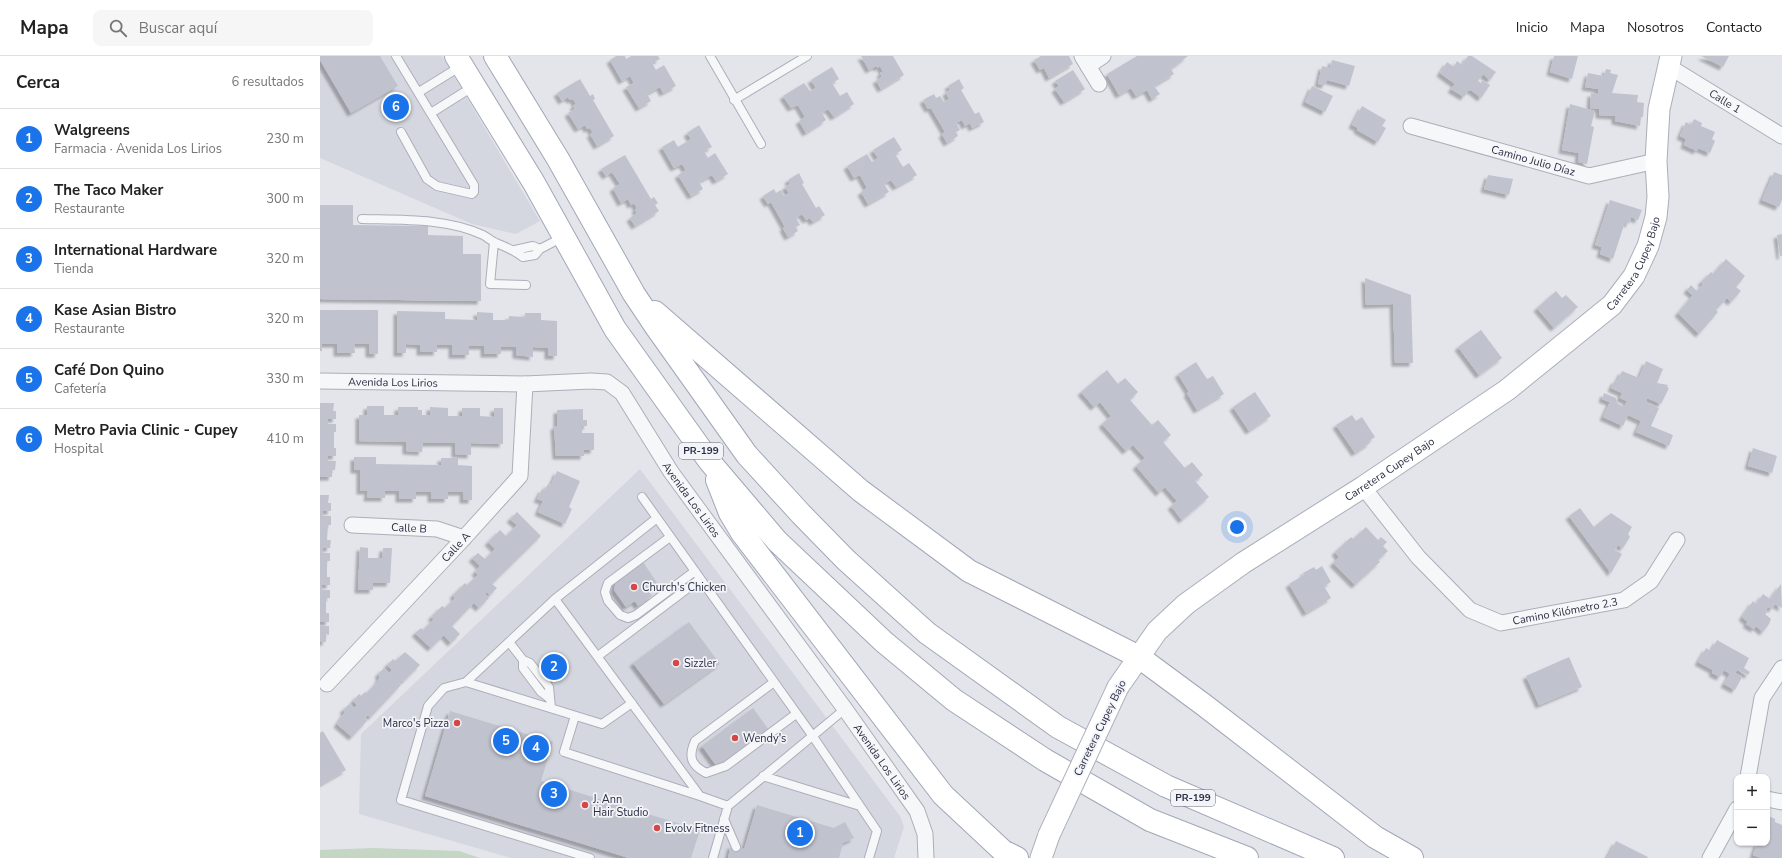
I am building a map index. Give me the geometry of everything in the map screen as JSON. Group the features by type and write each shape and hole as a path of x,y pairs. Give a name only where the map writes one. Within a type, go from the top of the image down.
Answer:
{"main road":[{"name":"PR-199","path":"495,56 558,159 634,294 656,326 747,455 846,560 927,633 1058,728 1166,786 1333,858"},
{"name":"PR-199","path":"459,61 534,183 615,329 710,462 777,541 884,642 954,700 1045,760 1150,820 1247,858"},
{"path":"634,294 862,491 969,571 1139,657 1204,705 1375,837 1412,858"},
{"path":"710,462 730,513 742,533 943,795 1003,851 1017,858"}],"street":[{"path":"1099,84 1085,61 1103,56"},
{"name":"Calle 1","path":"1669,61 1782,136"},
{"name":"Carretera Cupey Bajo","path":"1041,858 1049,835 1118,687 1157,631 1186,604 1243,563 1362,487 1507,390 1612,305 1634,276 1648,246 1656,218 1658,197 1656,161 1659,109 1669,61"},
{"name":"Camino Julio Díaz","path":"1411,126 1590,176 1656,161"},
{"name":"Avenida Los Lirios","path":"320,381 525,384 599,381 607,382 622,393 671,472 918,811 925,834 926,858"},
{"name":"Calle A","path":"327,684 520,476 525,384"},
{"name":"Camino Kilómetro 2.3","path":"1362,487 1418,557 1470,610 1501,623 1624,600 1651,581 1677,540"},
{"name":"Calle B","path":"352,525 437,529 464,538"},
{"path":"1749,774 1762,698 1782,668"},
{"path":"1770,800 1782,802"},
{"path":"1710,858 1736,810"}],"lane":[{"path":"396,56 474,185 474,192 472,194 437,186 427,179 401,132"},
{"path":"710,56 734,100 761,144"},
{"path":"734,100 807,56"},
{"path":"419,92 459,61"},
{"path":"431,113 474,86"},
{"path":"362,219 438,222 483,235 494,242 515,250 523,257 535,256 540,249 564,236"},
{"path":"494,242 490,284 526,285"},
{"path":"642,497 812,736 877,831 869,858"},
{"path":"590,858 401,800 428,706 444,688 466,682 555,599 657,518"},
{"path":"670,537 608,583 604,592 608,601 620,615 628,618 636,615 694,571"},
{"path":"598,656 700,579"},
{"path":"555,599 700,796"},
{"path":"509,642 523,660 530,663 549,687 551,708"},
{"path":"466,682 602,724 632,703"},
{"path":"774,682 695,741 691,751 693,762 697,768 706,773 726,766 796,714"},
{"path":"713,858 728,806 845,709"},
{"path":"575,716 564,752 728,806"},
{"path":"763,776 860,806"},
{"path":"724,819 736,847"}],"shaded area":[{"path":"320,56 442,56 540,221 516,234 472,224 320,158"},
{"path":"640,469 900,816 904,827 894,858 511,858 359,814 361,734"}],"green space":[{"path":"373,848 459,851 480,858 320,858 320,850"}],"building":[{"path":"320,56 380,56 398,86 351,113 320,60"},
{"path":"616,56 625,56 626,59 631,56 658,56 660,59 652,63 656,70 664,65 676,86 663,93 660,87 647,94 651,101 639,108 626,87 634,83 630,76 622,81 610,60"},
{"path":"861,56 893,56 904,75 881,89 876,80 882,77 880,73 883,72 880,66 878,68 876,66 869,70"},
{"path":"1041,56 1069,56 1073,64 1049,78 1044,68 1040,70 1034,60"},
{"path":"1137,56 1188,56 1171,69 1174,74 1154,86 1160,94 1152,99 1147,90 1136,96 1131,88 1119,95 1107,74"},
{"path":"1468,56 1472,56 1496,72 1490,80 1483,74 1478,81 1481,83 1482,80 1490,85 1481,98 1471,90 1468,91 1464,97 1451,89 1455,84 1440,73 1447,62 1454,67 1457,61 1462,65"},
{"path":"1554,56 1578,56 1572,79 1550,72"},
{"path":"1701,56 1729,56 1723,67"},
{"path":"1332,60 1355,66 1349,86 1327,80 1325,85 1318,84 1322,66 1330,68"},
{"path":"832,67 839,79 832,83 840,96 847,92 854,104 834,117 828,109 822,113 826,120 806,133 799,121 805,117 798,105 791,108 783,96 804,83 810,91 816,88 811,80"},
{"path":"1606,69 1611,70 1610,73 1618,75 1612,93 1638,95 1637,102 1644,103 1643,117 1641,117 1640,126 1615,121 1615,116 1599,115 1599,109 1590,108 1591,93 1598,94 1598,89 1585,87 1588,73 1604,76"},
{"path":"1073,70 1085,89 1064,102 1055,89 1059,86 1055,81"},
{"path":"580,79 590,96 593,94 595,99 593,100 614,136 597,146 590,134 593,133 590,128 587,129 585,125 578,129 568,113 575,109 573,106 576,104 573,99 570,100 568,97 562,101 557,93"},
{"path":"959,79 964,88 961,90 975,114 979,112 984,122 972,128 970,123 965,126 962,120 956,123 960,130 956,132 958,136 947,143 942,134 945,132 931,108 928,109 923,100 934,94 936,98 940,96 944,102 949,99 946,92 950,90 948,86"},
{"path":"1312,86 1333,96 1325,112 1305,102"},
{"path":"1570,104 1595,111 1591,126 1594,127 1587,164 1578,162 1579,153 1562,150"},
{"path":"1362,106 1386,120 1382,126 1386,128 1378,142 1357,130 1358,128 1352,125"},
{"path":"1694,119 1702,123 1701,126 1715,132 1712,139 1715,141 1710,153 1698,148 1697,151 1684,145 1686,139 1680,136 1686,122 1691,125"},
{"path":"699,125 712,147 704,151 708,158 715,153 728,174 716,181 712,175 699,182 703,189 691,196 678,175 686,170 682,164 674,168 662,147 674,140 678,147 691,139 687,133"},
{"path":"894,137 902,150 895,154 903,167 909,163 917,175 896,187 891,180 884,184 889,192 868,204 861,192 867,188 860,175 854,178 847,166 867,154 872,162 878,158 873,150"},
{"path":"625,155 651,199 654,197 658,203 655,205 659,211 635,226 630,218 637,213 635,210 637,208 634,203 631,205 628,199 621,203 613,188 620,184 612,172 606,176 601,169"},
{"path":"1774,172 1782,175 1782,200 1779,207 1762,200"},
{"path":"799,173 804,183 802,184 816,208 819,206 825,215 813,222 810,218 806,220 802,214 796,218 800,225 796,227 798,231 788,237 783,228 785,227 771,202 768,204 763,196 774,189 776,193 781,190 784,196 789,193 785,187 790,184 788,180"},
{"path":"1488,175 1513,179 1509,195 1484,189"},
{"path":"1610,200 1642,210 1638,220 1631,217 1629,224 1625,222 1613,259 1600,254 1602,247 1595,245"},
{"path":"320,205 353,205 353,225 428,226 428,235 463,236 463,254 481,254 481,301 320,299"},
{"path":"1782,234 1782,256 1780,256 1777,235"},
{"path":"1726,259 1745,276 1736,287 1741,291 1731,302 1727,298 1716,310 1718,312 1699,334 1678,313 1693,295 1687,290 1691,285 1697,291 1703,284 1701,282 1711,272 1713,274"},
{"path":"1365,278 1411,295 1413,363 1395,363 1393,304 1366,305"},
{"path":"1556,291 1562,298 1566,295 1578,307 1554,328 1537,308"},
{"path":"320,310 378,310 378,354 369,354 369,344 354,344 355,353 337,353 337,344 322,344 322,351 320,351"},
{"path":"397,311 445,312 445,319 477,320 477,312 493,313 493,320 509,320 509,316 525,317 525,313 541,313 541,320 557,321 557,356 548,356 548,348 533,347 533,357 516,355 516,347 501,347 501,354 484,354 484,346 469,346 469,355 452,355 452,345 437,345 437,352 420,352 420,345 406,344 406,353 397,353"},
{"path":"1481,330 1502,358 1479,375 1458,347"},
{"path":"1646,361 1663,369 1657,383 1668,385 1667,387 1669,388 1661,404 1647,398 1646,402 1659,408 1651,426 1673,435 1669,446 1636,432 1641,421 1628,415 1623,426 1603,417 1610,402 1602,399 1604,393 1616,398 1617,403 1624,407 1627,401 1620,398 1622,393 1611,388 1615,380 1617,381 1622,371 1639,378"},
{"path":"1196,362 1207,379 1213,376 1224,394 1197,410 1187,393 1189,392 1178,374"},
{"path":"1107,370 1118,384 1125,378 1138,392 1130,400 1152,425 1158,420 1171,435 1163,442 1185,468 1192,462 1203,475 1195,481 1209,497 1182,520 1171,506 1177,501 1165,487 1159,493 1136,466 1145,458 1133,445 1126,451 1102,424 1111,416 1100,402 1094,407 1081,392"},
{"path":"1255,392 1271,416 1249,431 1233,407"},
{"path":"320,403 334,403 333,411 336,411 336,419 328,419 328,424 336,424 336,432 334,432 334,448 336,448 336,456 328,456 328,461 336,461 335,470 332,470 332,477 320,477"},
{"path":"367,406 384,406 384,415 398,415 398,407 418,407 418,410 422,410 422,415 430,415 430,407 448,408 448,416 462,416 462,408 480,408 480,416 494,417 494,408 503,408 503,444 471,443 471,455 455,454 455,443 423,443 422,452 406,451 406,442 359,441 359,415 367,415"},
{"path":"583,409 583,420 587,420 587,426 582,426 582,433 594,433 594,450 584,450 584,456 556,456 554,426 557,426 557,410"},
{"path":"1352,415 1356,421 1362,417 1375,437 1369,441 1370,443 1355,453 1336,425"},
{"path":"1753,448 1777,456 1772,473 1748,466"},
{"path":"354,457 376,457 376,464 441,465 441,458 458,458 458,465 472,466 472,500 463,500 463,492 448,492 448,499 431,499 431,492 416,492 416,499 399,499 399,491 385,491 385,498 367,498 368,491 360,491 360,470 354,470"},
{"path":"557,471 580,481 569,507 572,509 565,524 538,512 543,501 537,499 542,489 545,490 548,484 551,485"},
{"path":"320,495 329,495 328,503 331,503 331,511 323,511 323,516 331,516 331,525 328,525 327,540 331,540 330,548 323,548 323,553 330,553 330,561 327,561 327,577 330,577 330,585 322,585 322,590 330,590 330,598 326,598 326,613 329,613 329,622 320,622"},
{"path":"1580,508 1594,527 1611,513 1632,527 1628,534 1630,537 1623,548 1618,545 1615,550 1622,554 1611,573 1569,516"},
{"path":"517,512 541,536 492,584 497,588 490,595 487,592 485,594 489,598 479,608 474,603 452,626 460,634 451,643 444,635 431,648 415,633 421,628 423,630 434,619 431,617 442,606 445,608 455,598 453,595 465,583 467,585 478,575 475,572 480,566 472,558 478,553 485,559 495,549 488,542 500,530 506,536 517,525 510,519"},
{"path":"1366,527 1378,540 1381,537 1387,542 1383,546 1388,551 1378,560 1380,562 1355,585 1333,563 1339,557 1335,552 1351,537 1353,539"},
{"path":"360,547 368,548 368,558 382,558 383,548 392,548 390,583 373,583 373,590 358,590"},
{"name":"Church's Chicken","path":"643,562 658,584 648,591 652,596 638,606 635,601 626,607 614,590 616,581"},
{"path":"1322,566 1331,582 1324,586 1331,598 1306,613 1289,584 1304,575 1303,573 1314,567 1316,570"},
{"path":"1781,584 1782,608 1775,604 1772,609 1768,607 1766,610 1767,613 1765,614 1771,619 1763,632 1756,626 1754,629 1746,624 1748,622 1742,617 1753,601 1756,604 1763,594 1770,599"},
{"name":"Sizzler","path":"689,622 720,664 664,704 633,663"},
{"path":"320,626 329,626 329,635 326,634 326,642 320,642"},
{"path":"1717,640 1749,658 1744,668 1750,672 1748,675 1737,670 1735,673 1742,677 1735,690 1724,684 1730,674 1724,670 1720,677 1712,673 1713,670 1698,662 1706,648 1711,651"},
{"path":"405,652 420,665 404,681 403,680 399,683 401,685 371,717 368,715 365,718 367,721 352,737 337,724 345,712 343,710 349,704 354,708 357,705 353,701 359,694 361,696 365,692 367,693 377,682 380,677 378,674 384,668 389,673 392,670 387,665 393,659 395,661"},
{"path":"560,652 570,667 548,683 538,668"},
{"path":"1569,657 1582,687 1539,705 1526,676"},
{"name":"Wendy's","path":"753,708 769,730 718,768 702,746"},
{"path":"450,711 553,742 541,781 700,830 691,858 629,858 425,796"},
{"path":"323,731 346,770 320,785 320,733"},
{"path":"757,805 834,828 845,822 854,838 843,843 839,858 728,858 731,845 744,849"},
{"path":"1770,818 1775,819 1775,822 1782,825 1782,858 1761,858 1753,855 1756,846 1770,846"},
{"path":"1616,841 1648,857 1607,858"}],"place":[{"name":"Metro Pavia Clinic - Cupey","path":"396,107"},
{"name":"Church's Chicken","path":"634,587"},
{"name":"Sizzler","path":"676,663"},
{"name":"The Taco Maker","path":"554,667"},
{"name":"Marco's Pizza","path":"457,723"},
{"name":"Wendy's","path":"735,738"},
{"name":"Café Don Quino","path":"506,741"},
{"name":"Kase Asian Bistro","path":"536,748"},
{"name":"International Hardware","path":"554,794"},
{"name":"J. Ann Hair Studio","path":"585,805"},
{"name":"Evolv Fitness","path":"657,828"},
{"name":"Walgreens","path":"800,833"}]}
